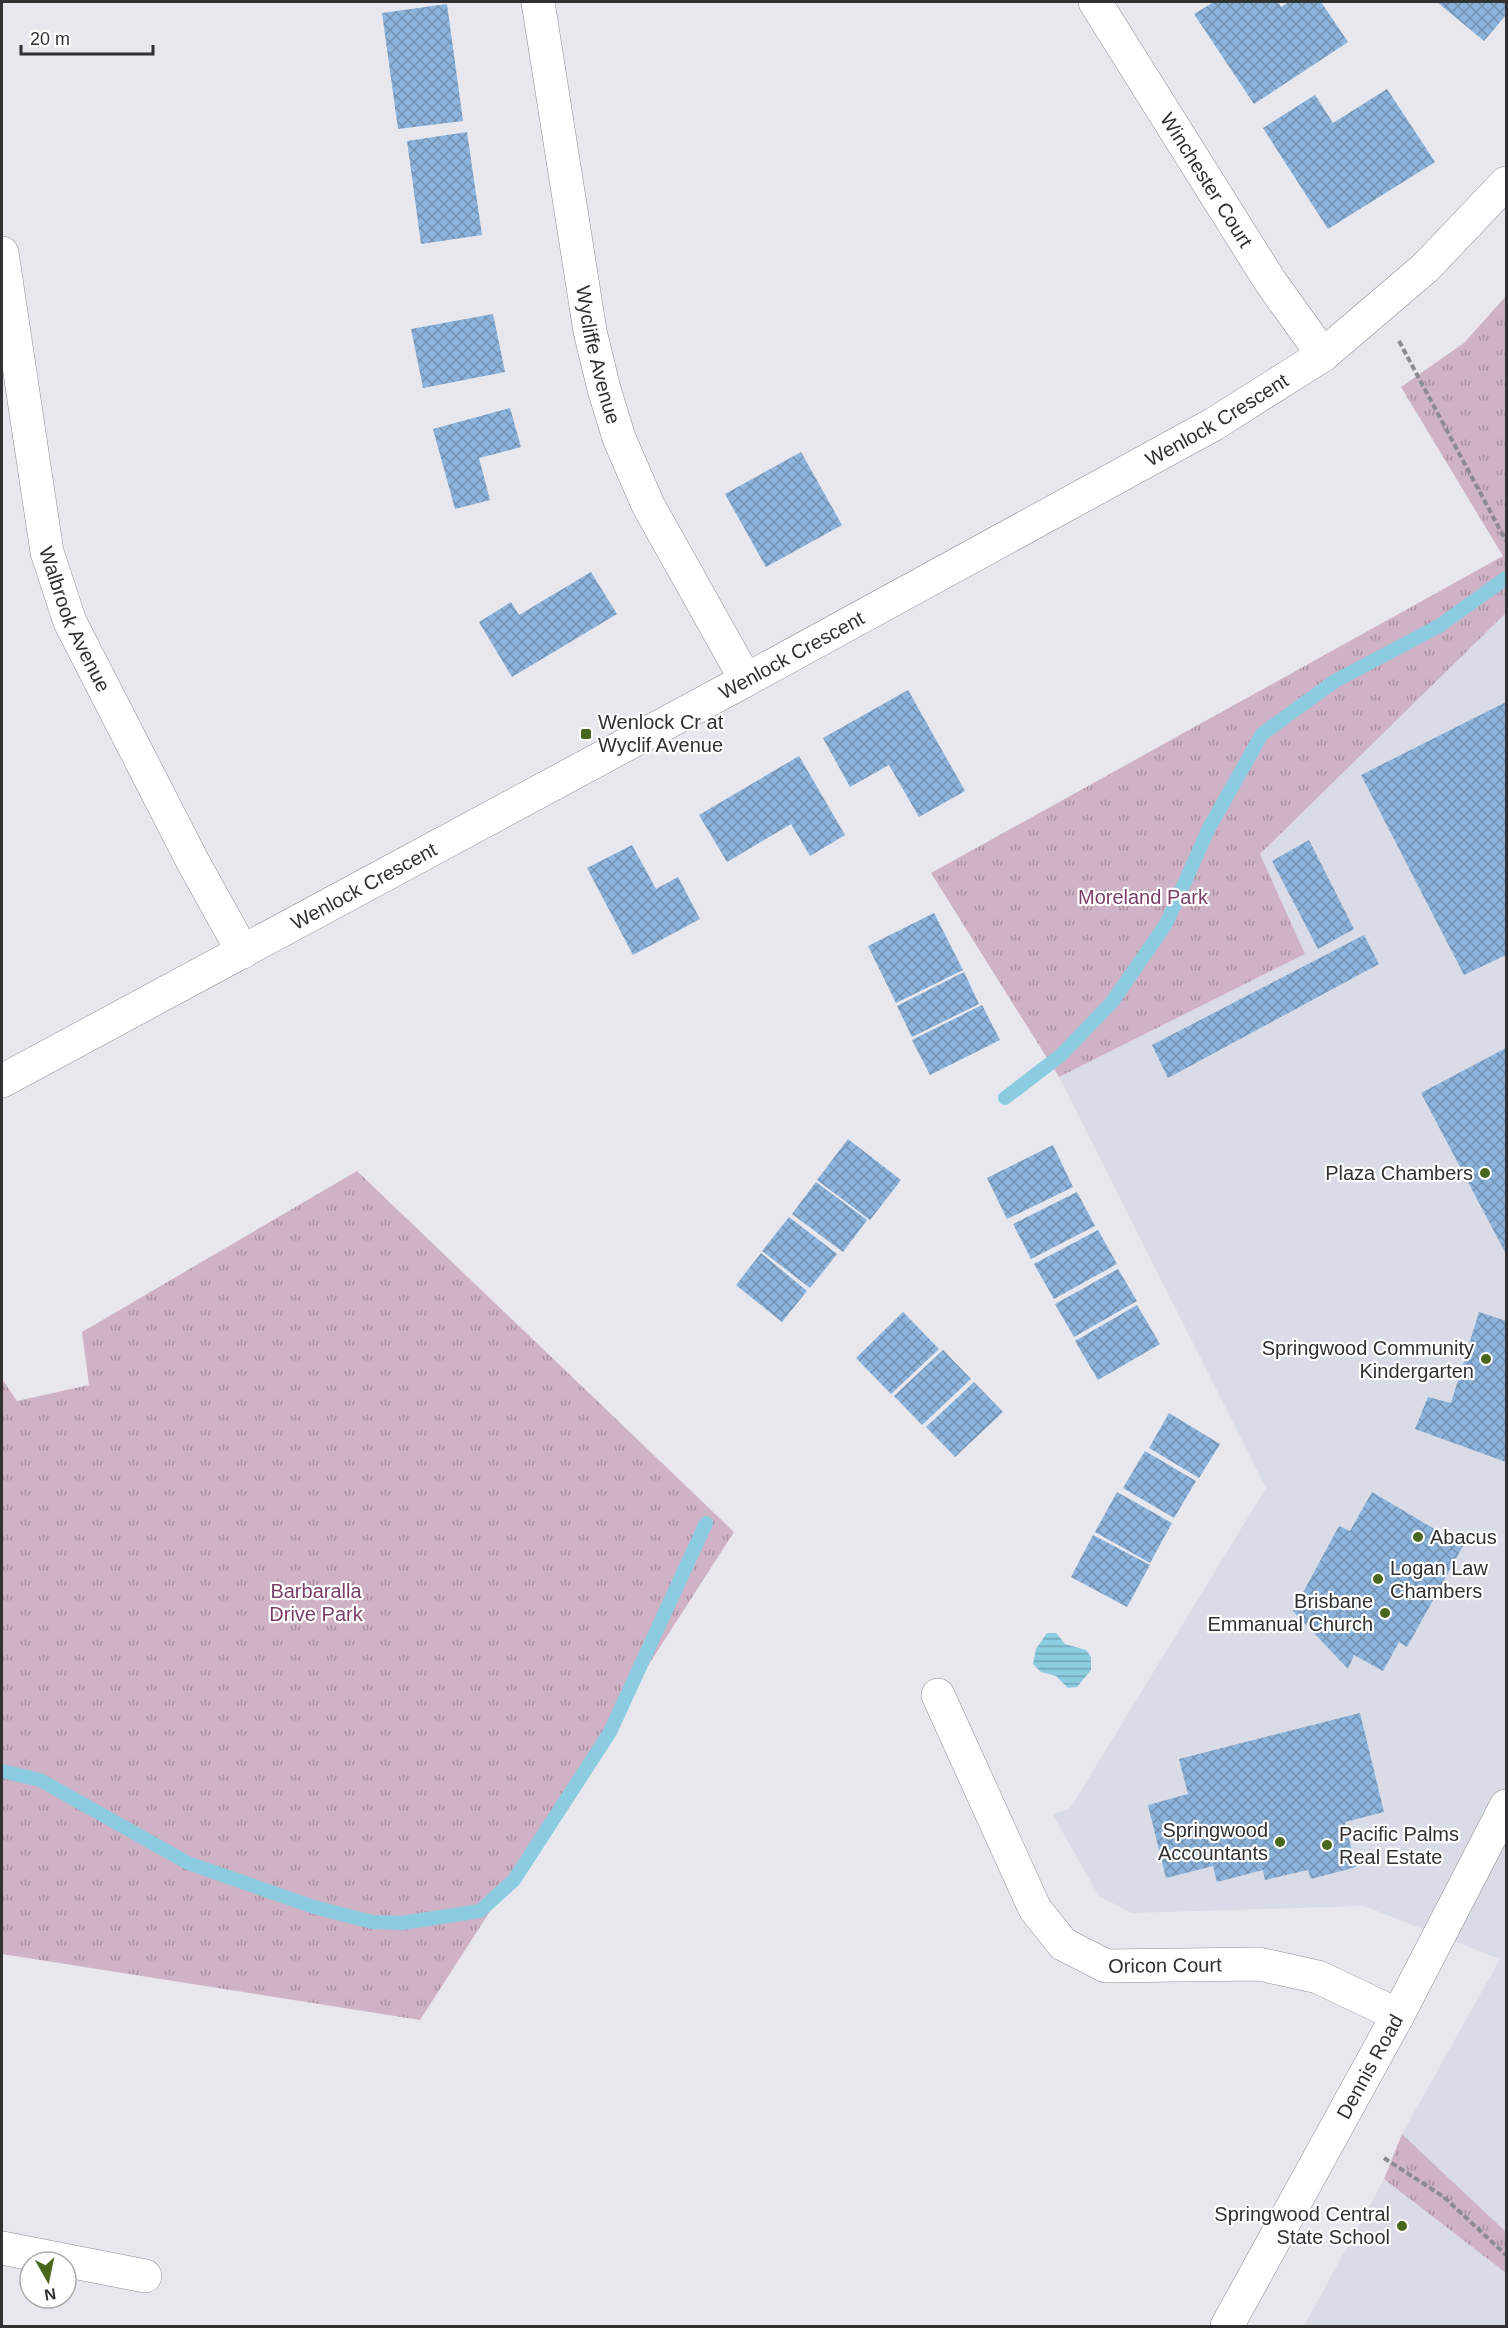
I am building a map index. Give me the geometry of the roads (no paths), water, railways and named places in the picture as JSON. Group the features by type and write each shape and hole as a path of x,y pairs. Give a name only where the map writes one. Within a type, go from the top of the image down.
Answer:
{"street":[{"name":"Wycliffe Avenue","path":"538,2 590,332 613,418 648,505 746,680"},
{"name":"Winchester Court","path":"1095,2 1270,281 1323,355"},
{"name":"Wenlock Crescent","path":"2,1081 746,680 1214,424 1323,355 1380,308 1425,268 1506,183"},
{"name":"Walbrook Avenue","path":"2,253 47,552 70,622 193,862 243,952"},
{"name":"Oricon Court","path":"938,1695 1035,1910 1063,1944 1106,1966 1259,1964 1318,1977 1398,2015"},
{"name":"Dennis Road","path":"1227,2326 1398,2015 1506,1806"},
{"path":"2,2248 145,2276"}],"water":[{"path":"1047,1633 1056,1633 1065,1644 1086,1650 1091,1657 1091,1670 1077,1687 1068,1688 1056,1676 1041,1672 1033,1664 1036,1649"}],"waterway":[{"path":"1005,1098 1061,1055 1112,1002 1166,924 1209,828 1262,734 1335,681 1439,626 1506,578"},
{"path":"2,1771 40,1780 188,1863 314,1907 372,1922 402,1923 480,1911 514,1880 610,1732 706,1523"}],"place":[{"name":"Wenlock Cr at Wyclif Avenue","path":"586,734"},
{"name":"Plaza Chambers","path":"1485,1173"},
{"name":"Springwood Community Kindergarten","path":"1486,1359"},
{"name":"Abacus","path":"1418,1537"},
{"name":"Logan Law Chambers","path":"1378,1579"},
{"name":"Brisbane Emmanual Church","path":"1385,1613"},
{"name":"Springwood Accountants","path":"1280,1842"},
{"name":"Pacific Palms Real Estate","path":"1327,1845"},
{"name":"Springwood Central State School","path":"1402,2226"}],"park label":[{"name":"Moreland Park","path":"1143,897"},
{"name":"Barbaralla Drive Park","path":"316,1602"}]}
